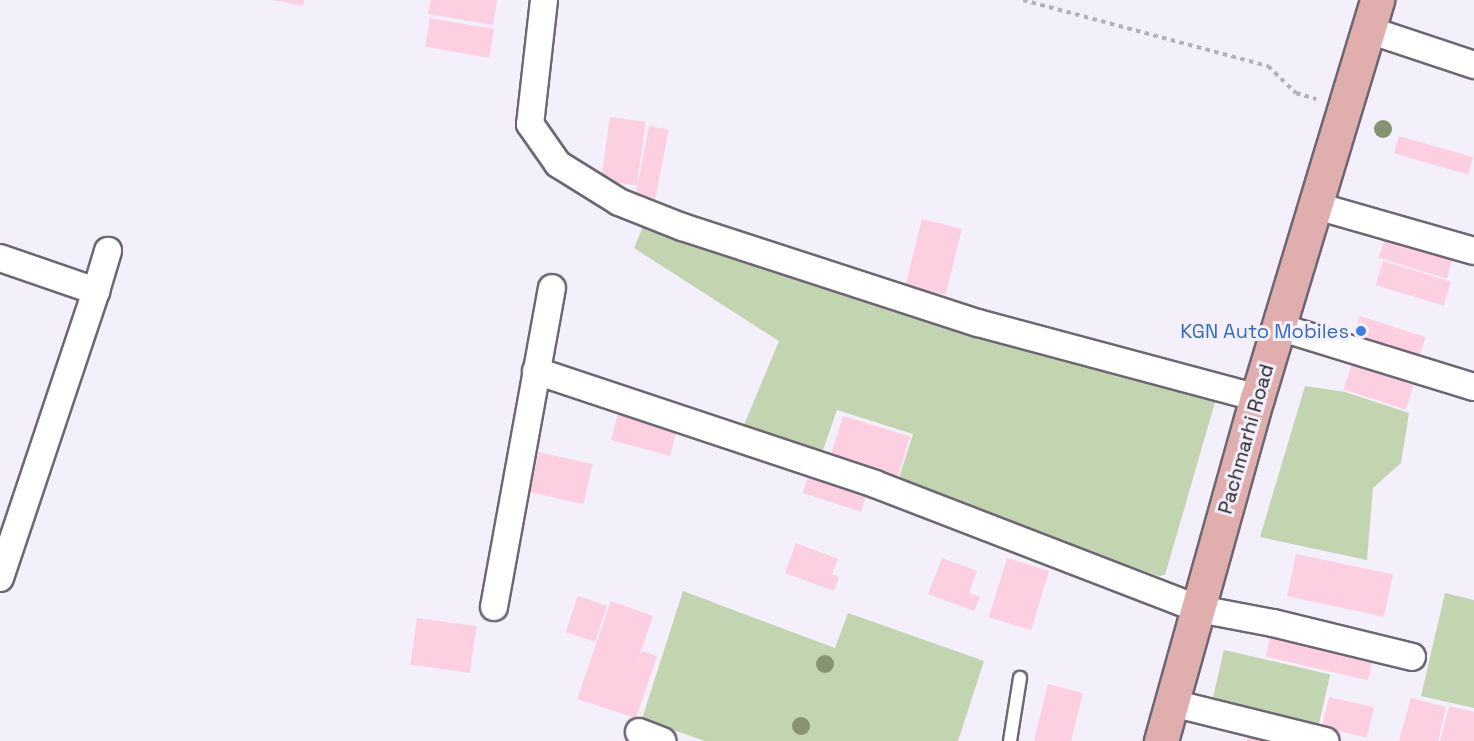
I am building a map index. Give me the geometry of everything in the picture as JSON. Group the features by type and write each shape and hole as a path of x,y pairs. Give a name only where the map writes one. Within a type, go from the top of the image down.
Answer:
{"main road":[{"name":"Pachmarhi Road","path":"1161,741 1257,398 1373,15"}],"street":[{"path":"544,0 530,124 558,164 619,202 682,227 978,323 1257,398"},
{"path":"1373,15 1474,65"},
{"path":"1317,206 1474,251"},
{"path":"0,578 108,251"},
{"path":"0,258 96,291"},
{"path":"494,607 552,288"},
{"path":"1279,327 1474,387"},
{"path":"536,371 875,484 1199,609 1273,623 1412,657"},
{"path":"1172,703 1325,741"}],"lane":[{"path":"1010,741 1020,678"}],"path":[{"path":"1023,0 1268,66 1296,93 1346,107"}],"green space":[{"path":"646,220 1218,392 1165,575 1159,576 1042,535 899,478 913,434 837,410 820,458 741,432 779,341 634,248"},
{"path":"1305,386 1345,392 1409,413 1401,463 1373,488 1367,560 1260,537"},
{"path":"683,591 835,648 848,613 984,661 958,741 705,741 642,719"},
{"path":"1445,593 1474,600 1474,708 1421,696"},
{"path":"1224,650 1330,675 1318,726 1212,702"}],"building":[{"path":"274,0 304,0 303,6"},
{"path":"431,0 497,0 493,25 428,14"},
{"path":"430,18 494,29 489,58 425,47"},
{"path":"610,117 646,122 637,185 601,180"},
{"path":"649,126 669,130 655,199 636,195"},
{"path":"1399,136 1473,157 1468,175 1394,153"},
{"path":"922,219 962,229 945,295 906,285"},
{"path":"1387,231 1455,252 1447,279 1379,258"},
{"path":"1383,261 1451,282 1444,306 1376,285"},
{"path":"1360,316 1426,337 1416,366 1351,345"},
{"path":"1354,358 1416,378 1406,409 1344,389"},
{"path":"618,414 677,430 670,456 611,440"},
{"path":"843,416 910,436 898,477 831,456"},
{"path":"539,452 593,464 583,504 530,492"},
{"path":"809,474 867,493 861,512 803,493"},
{"path":"796,543 838,559 832,574 839,577 834,591 785,573"},
{"path":"1296,554 1393,575 1384,617 1287,596"},
{"path":"942,558 977,571 969,593 980,597 974,611 928,594"},
{"path":"1007,558 1049,571 1031,630 989,617"},
{"path":"578,596 607,606 595,642 566,632"},
{"path":"611,601 653,616 635,668 642,651 657,656 636,718 577,699"},
{"path":"417,618 476,626 470,673 410,665"},
{"path":"1270,638 1372,662 1368,680 1266,657"},
{"path":"1048,684 1083,693 1071,741 1034,741"},
{"path":"1329,697 1374,707 1367,738 1322,727"},
{"path":"1411,698 1446,707 1438,741 1399,741"},
{"path":"1449,706 1474,712 1474,741 1440,741"},
{"path":"1250,727 1305,741 1247,741"}],"place":[{"name":"KGN Auto Mobiles","path":"1361,331"}]}
